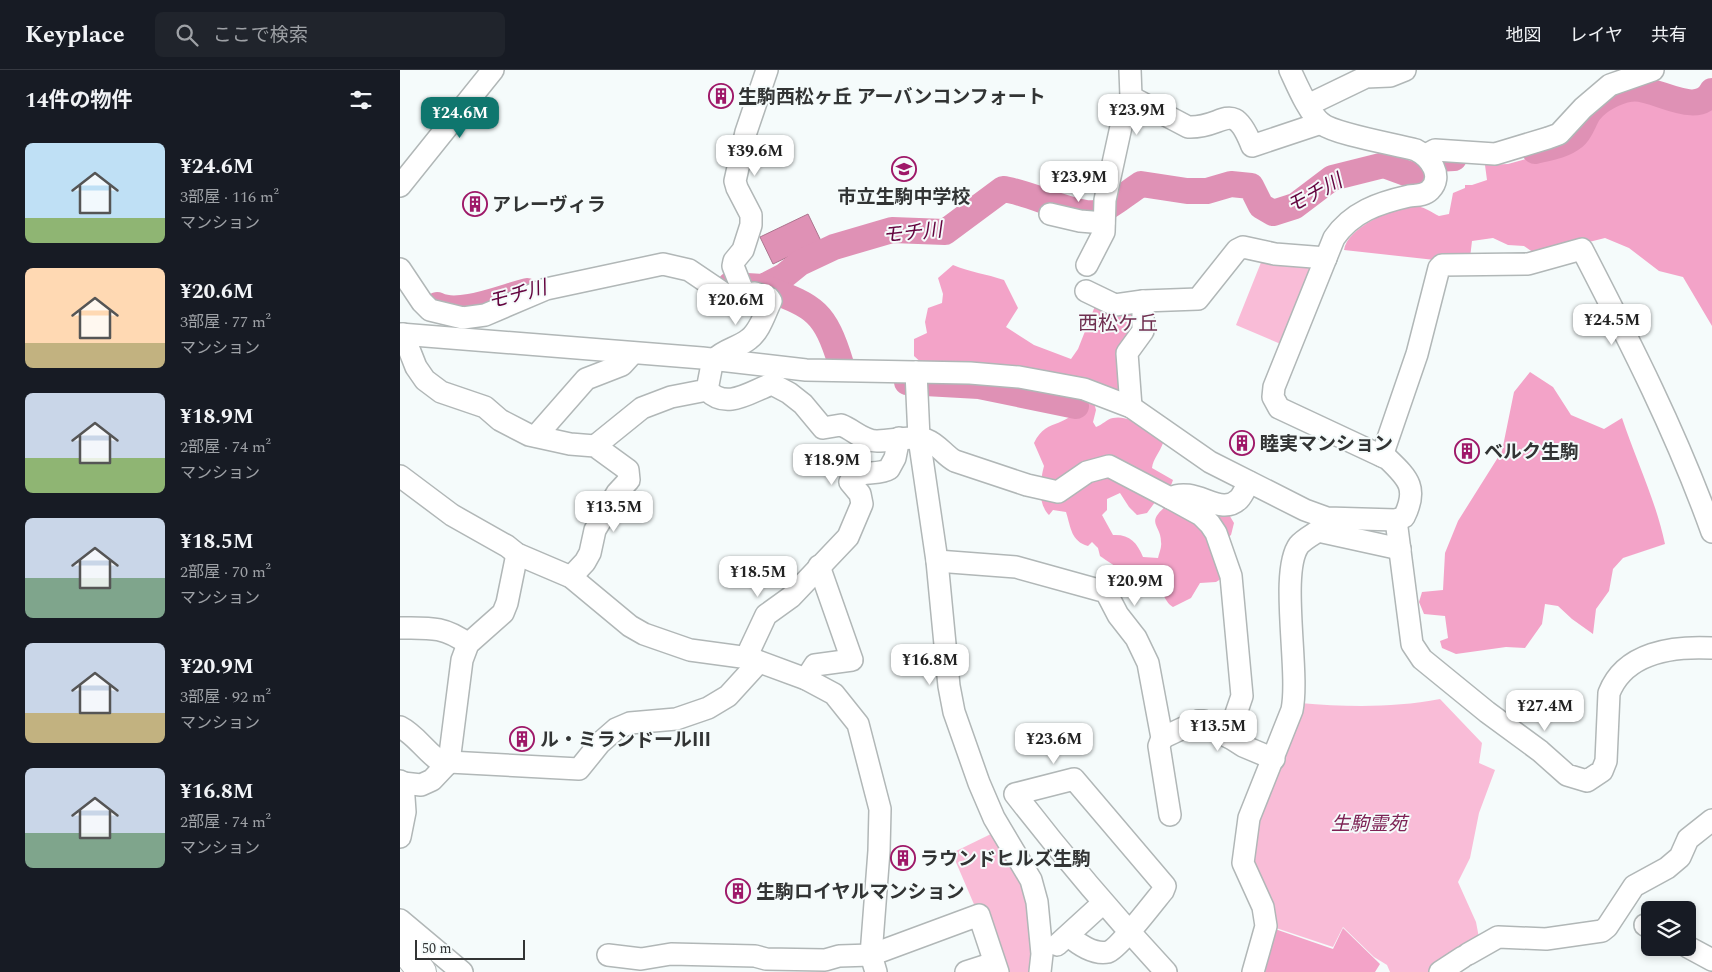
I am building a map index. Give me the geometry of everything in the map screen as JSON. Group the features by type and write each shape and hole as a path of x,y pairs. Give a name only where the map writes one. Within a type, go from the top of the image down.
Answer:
{"main road":[{"path":"400,944 422,972"},
{"path":"400,954 418,972"}],"street":[{"path":"400,186 493,70"},
{"path":"741,288 733,266 734,261 743,250 751,225 751,216 735,181 749,122 767,70"},
{"path":"1087,265 1104,232 1104,214 1122,122 1131,97 1130,70"},
{"path":"571,577 585,562 590,553 595,530 617,493 629,480 628,470 595,446 570,444 529,435 500,420 485,407 451,396 434,387 425,380 416,367 402,334 714,359 806,370 916,379 1019,377 1084,389 1131,407 1210,462 1327,518 1396,520 1404,517 1411,500 1411,488 1402,472 1382,456 1334,436 1279,408 1273,397 1277,377 1334,238 1352,217 1409,196 1422,195 1430,190 1437,178 1436,172 1426,155 1395,144 1335,130 1321,123 1308,105 1290,70"},
{"path":"1308,105 1366,77 1390,76 1405,70"},
{"path":"1426,155 1435,150 1495,154 1559,134 1583,108 1610,85 1653,70"},
{"path":"1131,97 1188,127 1196,128 1226,118 1237,120 1243,125 1252,146 1321,123"},
{"path":"1050,214 1080,221 1104,214"},
{"path":"1086,291 1115,305 1143,301 1198,299 1237,250 1243,247 1275,254 1326,258"},
{"path":"1382,456 1403,401 1439,268 1442,264 1528,264 1582,249 1646,372 1694,482 1712,532"},
{"path":"400,269 422,302 430,310 464,318 485,315 546,289 663,264 689,270 720,292 741,288 769,298 771,302 755,333 749,340 721,353 714,359 707,390"},
{"path":"1131,407 1127,353 1143,331 1143,301"},
{"path":"536,436 586,379 622,365 633,353"},
{"path":"916,379 909,438 938,561 949,686 956,720 994,818 1031,880 1037,902 1041,963"},
{"path":"595,446 642,408 664,399 707,390 716,397 743,398 772,384 789,393 803,404 823,428 841,425 859,436 876,441 909,438 930,441 946,456 955,461 1027,485 1058,492 1087,472 1110,466 1201,515 1216,533 1231,576 1242,696 1228,737"},
{"path":"754,660 750,649 766,615 791,597 848,537 861,507 860,494 851,485 851,479 856,475 875,474 889,469 909,438"},
{"path":"402,481 452,515 508,546 517,554 571,577 630,626 644,634 690,650 754,660 806,679 834,694 858,724 880,809 874,964"},
{"path":"1170,498 1178,494 1189,494 1218,505 1228,506 1239,499 1250,482"},
{"path":"1396,520 1412,644 1422,659 1487,712 1540,751 1567,775 1578,780 1588,781 1602,771 1606,762 1610,693 1613,683 1625,668 1658,651 1681,648 1712,648"},
{"path":"1251,969 1266,926 1263,907 1243,863 1249,818 1274,759 1296,694 1292,619 1292,563 1300,545 1318,531 1400,549"},
{"path":"400,837 405,812 402,782 421,786 432,780 448,764 459,676 468,644 503,614 517,554"},
{"path":"938,561 1016,567 1106,592 1118,615 1136,638 1148,663 1162,738 1159,746 1170,816"},
{"path":"806,679 815,665 852,660 819,566"},
{"path":"400,628 440,628 454,633 468,644"},
{"path":"400,727 406,730 434,759 448,764 579,769 600,743 616,729 630,723 676,719 708,708 728,696 754,660"},
{"path":"1162,738 1198,721 1211,724 1243,746 1274,759"},
{"path":"1069,936 1079,944 1106,952 1115,948 1128,931 1165,886 1074,778 1014,794 1103,902 1128,931 1166,972"},
{"path":"1440,972 1463,961 1498,937 1546,939 1602,931 1607,927 1634,886 1667,868 1680,857 1688,839 1712,820"},
{"path":"1041,963 1103,902"},
{"path":"608,954 641,959 671,954 825,960 839,956 874,964 979,915 996,967 966,972"},
{"path":"400,920 462,972"},
{"path":"1696,952 1712,960"},
{"path":"1708,972 1712,970"}],"green space":[{"path":"1262,260 1272,265 1316,265 1283,345 1236,325"},
{"name":"生駒霊苑","path":"1440,699 1482,743 1479,763 1495,770 1479,813 1470,858 1458,882 1476,922 1480,943 1433,972 1390,972 1387,965 1374,957 1343,927 1333,947 1276,928 1252,867 1257,821 1300,703 1370,706"},
{"path":"993,833 1023,883 1028,905 1033,968 1031,972 1003,972 952,853"}],"shaded area":[{"path":"1643,94 1666,107 1701,112 1712,98 1712,326 1683,277 1659,271 1629,248 1605,238 1537,255 1524,246 1508,245 1493,238 1472,241 1470,258 1435,260 1344,250 1353,234 1372,220 1395,210 1417,206 1439,216 1449,214 1453,193 1465,188 1465,185 1472,185 1487,180 1485,165 1508,164 1575,145 1595,121 1621,97"},
{"path":"808,214 821,241 773,264 760,237"},
{"path":"953,265 1004,280 1018,308 1006,327 1034,345 1071,359 1078,349 1097,301 1136,305 1125,395 924,365 914,356 914,339 927,333 925,322 928,308 942,303 943,294 938,278"},
{"path":"1530,372 1553,387 1571,415 1604,429 1622,418 1651,496 1665,544 1623,558 1613,569 1609,591 1596,609 1593,634 1558,606 1545,604 1542,624 1525,648 1506,647 1456,654 1442,648 1440,641 1448,638 1445,616 1424,614 1419,602 1422,592 1443,590 1445,553 1458,521 1502,451 1514,392"},
{"path":"1093,399 1096,410 1093,422 1096,427 1111,419 1120,417 1133,421 1147,429 1163,443 1152,468 1173,480 1170,488 1164,490 1147,513 1137,515 1120,493 1107,499 1107,510 1102,515 1113,535 1124,536 1132,540 1143,557 1158,558 1161,544 1155,521 1156,517 1166,506 1228,513 1234,523 1231,535 1224,540 1224,577 1216,582 1200,583 1191,598 1173,607 1167,601 1159,586 1152,580 1126,572 1117,567 1100,556 1098,548 1092,542 1088,546 1078,541 1072,533 1066,512 1053,510 1049,515 1045,510 1040,492 1044,466 1034,443 1039,434 1045,429 1071,416 1080,400"},
{"path":"1343,928 1380,964 1375,972 1263,972 1275,929 1333,949"}],"waterway":[{"name":"モチ川","path":"1535,151 1570,140 1579,131 1594,107 1619,92 1639,89 1685,102 1696,102 1705,99 1712,91"},
{"name":"モチ川","path":"730,285 763,287 784,276 800,263 834,247 892,230 945,232 1003,189 1025,194 1079,212 1090,213 1098,212 1109,206 1141,184 1187,191 1207,191 1231,184 1251,186 1261,206 1273,213 1295,206 1332,178 1384,165 1414,176 1436,159 1454,158"},
{"path":"763,287 794,300 815,312 829,332 841,364"},
{"name":"モチ川","path":"437,305 446,308 469,307 527,291"},
{"path":"907,382 979,386 1076,406"}],"place":[{"name":"生駒西松ヶ丘 アーバンコンフォート","path":"721,96"},
{"name":"市立生駒中学校","path":"904,169"},
{"name":"アレーヴィラ","path":"475,204"},
{"name":"睦実マンション","path":"1242,443"},
{"name":"ベルク生駒","path":"1467,451"},
{"name":"ル・ミランドールⅢ","path":"522,739"},
{"name":"ラウンドヒルズ生駒","path":"903,858"},
{"name":"生駒ロイヤルマンション","path":"738,891"}],"district":[{"name":"西松ケ丘","path":"1118,323"}]}
